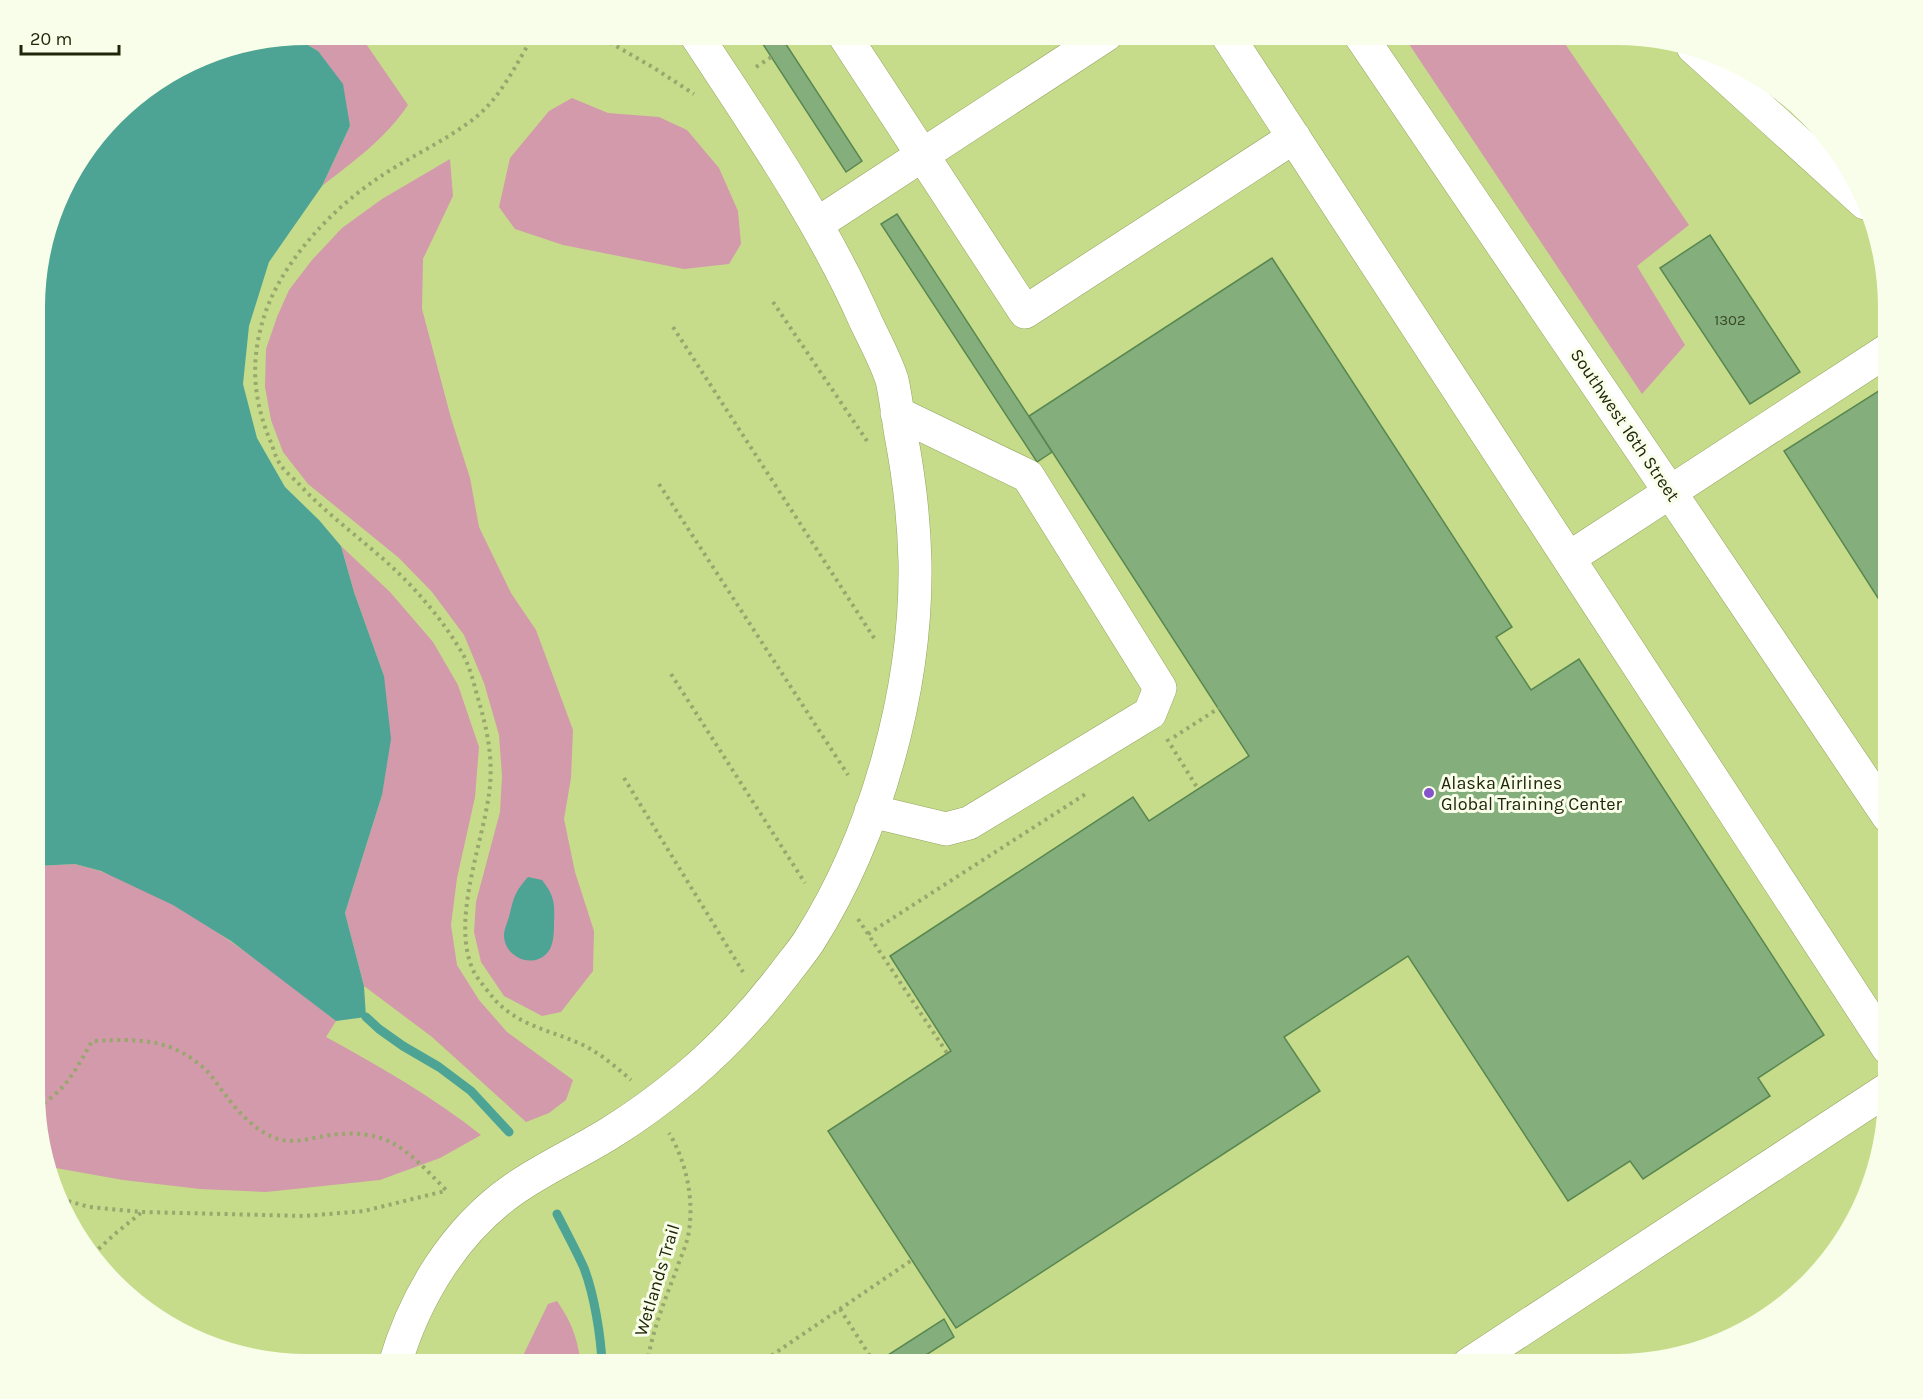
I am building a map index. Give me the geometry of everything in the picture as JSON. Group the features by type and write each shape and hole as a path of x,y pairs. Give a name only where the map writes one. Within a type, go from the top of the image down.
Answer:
{"street":[{"path":"398,1354 416,1308 450,1251 469,1227 516,1188 611,1132 687,1078 734,1034 762,1003 808,942 844,878 871,811 898,722 912,633 915,562 910,490 891,378 848,280 817,224 702,45"},
{"path":"850,45 1025,312 1294,137"},
{"path":"817,224 1091,45"},
{"path":"1234,45 1878,1033"},
{"name":"Southwest 16th Street","path":"1367,45 1878,801"},
{"path":"1711,63 1850,190"},
{"path":"1569,558 1878,357"},
{"path":"871,811 946,830 969,823 1150,713 1160,688 1028,476 897,413"},
{"path":"1484,1354 1878,1096"}],"path":[{"name":"Wetlands Trail","path":"528,45 496,96 478,115 375,180 333,215 307,243 280,280 267,309 257,347 256,398 262,424 280,464 315,502 395,569 423,600 463,654 470,672 488,733 491,760 489,793 469,893 465,937 475,973 495,1000 518,1018 598,1053 638,1086 674,1141 681,1156 687,1182 690,1211 689,1233 655,1327 649,1354"},
{"path":"614,45 703,100"},
{"path":"753,69 776,54"},
{"path":"773,302 869,444"},
{"path":"673,327 877,642"},
{"path":"659,484 871,811"},
{"path":"671,674 808,887"},
{"path":"1168,741 1219,708"},
{"path":"1150,713 1198,789"},
{"path":"624,778 762,1003"},
{"path":"868,934 1088,793"},
{"path":"854,914 947,1053"},
{"path":"46,1102 59,1092 73,1074 92,1041 133,1039 150,1041 167,1046 208,1072 234,1106 254,1126 266,1134 278,1139 294,1141 348,1132 376,1135 394,1143 421,1165 446,1191 364,1211 305,1216 142,1212 89,1207 69,1201"},
{"path":"97,1250 142,1212"},
{"path":"774,1354 912,1260"},
{"path":"840,1310 869,1354"}],"shaded area":[{"path":"308,45 367,45 408,105 379,139 322,186 350,126 318,51"},
{"path":"1410,45 1566,45 1689,225 1637,266 1685,345 1642,394"},
{"path":"1616,45 1650,47 1700,59 1732,72 1776,99 1824,147 1851,191 1864,223 1873,256 1878,307 1878,1092 1876,1126 1864,1176 1851,1208 1824,1252 1776,1300 1732,1327 1700,1340 1667,1349 1616,1354 307,1354 273,1352 223,1340 191,1327 147,1300 110,1265 80,1223 59,1176 47,1126 45,1092 45,307 47,273 59,223 80,176 99,147 134,110 161,89 207,65 256,50 290,46"},
{"path":"572,98 608,113 659,117 687,130 719,168 738,211 741,244 729,264 684,269 563,245 515,229 499,207 510,158 549,111"},
{"path":"450,159 453,196 423,259 422,309 451,418 470,478 479,527 511,593 536,630 573,730 571,778 564,819 575,872 594,931 593,971 561,1012 542,1016 504,996 481,962 474,932 476,902 500,812 502,776 499,735 484,683 464,635 432,592 399,558 308,484 283,452 271,420 265,387 266,349 277,317 289,290 312,260 342,228 382,199"},
{"path":"341,546 390,592 433,642 458,685 479,747 475,797 457,878 451,925 457,965 479,1000 507,1032 573,1080 566,1100 549,1113 526,1122 432,1037 364,986 345,913 382,795 384,676 354,592"},
{"path":"75,864 111,875 179,908 213,929 336,1021 326,1037 406,1083 481,1135 440,1158 380,1180 266,1192 200,1189 123,1180 57,1168 47,1126 45,1092 45,866"},
{"path":"557,1301 567,1316 579,1354 524,1354 548,1304"}],"water":[{"path":"308,45 318,51 343,84 350,126 322,186 269,262 249,326 243,384 257,438 285,487 319,520 341,546 354,592 384,676 391,739 382,795 345,913 364,986 366,1017 336,1021 231,941 173,905 101,871 75,864 45,866 45,307 47,273 54,239 72,191 89,161 110,134 147,99 191,72 223,59 273,47"},
{"path":"528,877 542,880 553,900 554,910 550,949 544,956 530,961 515,956 509,950 504,935 515,896"}],"building":[{"path":"763,45 787,45 862,161 846,172"},
{"path":"897,214 1052,452 1037,462 881,224"},
{"path":"1710,235 1800,372 1750,404 1660,268"},
{"name":"Alaska Airlines Global Training Center","path":"1272,258 1512,627 1496,637 1531,690 1579,659 1824,1035 1758,1078 1770,1096 1643,1179 1630,1161 1568,1201 1408,956 1284,1037 1320,1091 956,1328 828,1131 951,1051 890,956 1133,797 1149,821 1249,756 1029,416"},
{"path":"1878,391 1878,598 1784,451"},
{"path":"944,1319 954,1337 928,1354 890,1354"}],"waterway":[{"path":"366,1017 403,1046 439,1067 471,1091 509,1132"},
{"path":"557,1214 588,1278 601,1354"}],"place":[{"name":"Alaska Airlines Global Training Center","path":"1429,793"}]}
